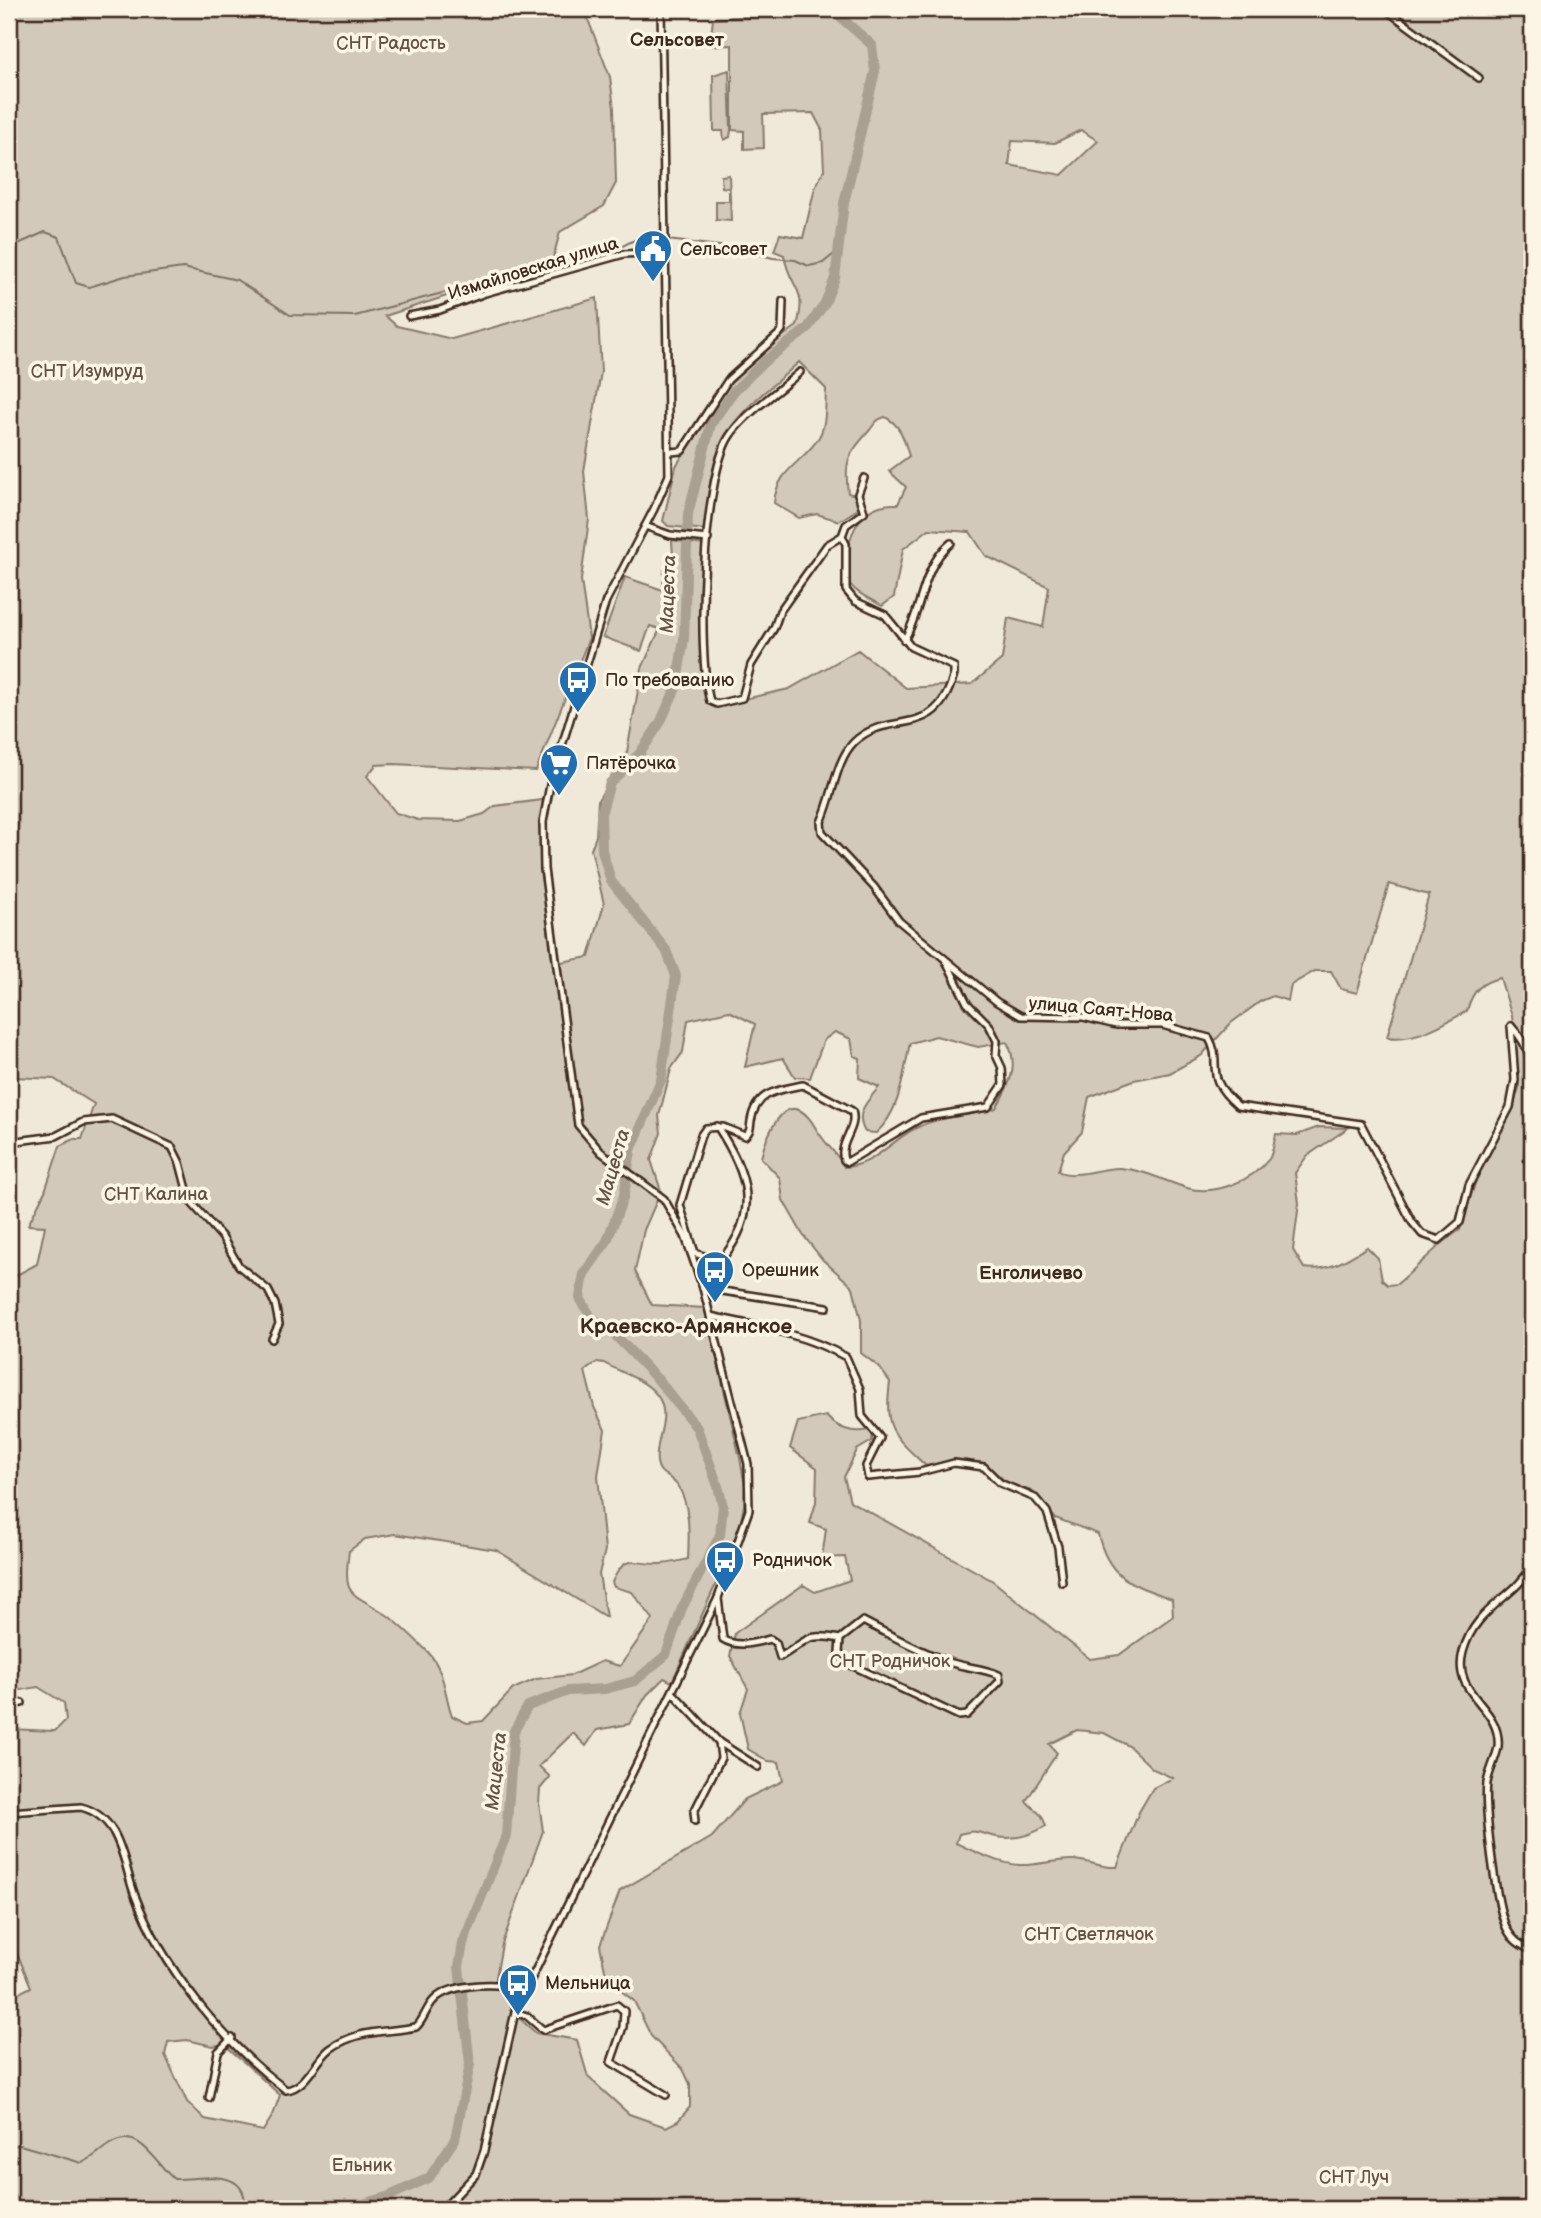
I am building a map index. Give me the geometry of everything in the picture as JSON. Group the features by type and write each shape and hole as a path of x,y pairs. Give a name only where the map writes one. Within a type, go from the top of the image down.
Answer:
{"street":[{"path":"661,9 670,452 668,475 606,601 550,785 543,822 544,869 576,1118 585,1136 601,1152 651,1187 677,1220 693,1253 720,1261 746,1220 741,1168 717,1126"},
{"path":"1385,9 1479,78"},
{"name":"Измайловская улица","path":"409,316 440,310 485,293 624,254 666,249"},
{"path":"670,452 682,451 728,380 782,330 783,301"},
{"path":"800,372 739,423 719,455 710,496 708,538 704,661 710,701 717,704 742,698 751,665 774,628 780,611 827,545 842,537 846,525 864,512 858,494 864,478"},
{"path":"645,526 670,535 708,538"},
{"name":"улица Саят-Нова","path":"842,537 846,544 846,590 855,601 885,615 904,640 922,654 944,660 954,667 953,678 935,711 916,721 870,731 849,747 821,822 822,832 874,887 899,921 997,1002 1021,1016 1083,1017 1130,1026 1152,1024 1209,1038 1213,1045 1215,1079 1225,1095 1238,1106 1361,1124 1412,1222 1422,1234 1439,1240 1460,1222 1469,1185 1510,1107 1515,1080 1511,1026 1525,1041 1532,1056 1532,1095"},
{"path":"904,640 914,624 932,566 951,543"},
{"path":"443,2209 461,2194 476,2174 485,2151 515,2012 718,1598 747,1522 751,1488 748,1464 681,1207 682,1191 701,1135 706,1128 717,1126 745,1136 750,1131 754,1108 766,1093 803,1085 852,1111 853,1124 842,1154 844,1160 851,1162 921,1118 988,1107 1003,1085 1003,1073 996,1055 997,1041 989,1025 967,1003 945,958"},
{"path":"1532,1117 1528,1157 1532,1192"},
{"path":"9,1142 56,1136 83,1122 112,1119 172,1147 180,1163 190,1201 216,1229 244,1272 268,1290 279,1318 272,1339"},
{"path":"703,1288 827,1307"},
{"path":"710,1316 763,1327 824,1346 846,1357 860,1389 862,1416 880,1438 866,1466 866,1476 920,1472 954,1463 975,1464 984,1467 1000,1483 1035,1499 1054,1527 1062,1582"},
{"path":"1532,1566 1527,1576 1482,1614 1464,1649 1459,1671 1470,1694 1485,1706 1498,1744 1487,1783 1488,1807 1495,1878 1506,1928 1517,1943 1532,1951"},
{"path":"718,1598 726,1641 755,1644 770,1639 776,1643 780,1657 811,1636 840,1639 861,1621 930,1654 999,1675 1000,1681 967,1715 959,1716 849,1664 839,1653 840,1639"},
{"path":"673,1693 719,1742 758,1767"},
{"path":"9,1705 22,1703"},
{"path":"695,1821 694,1812 721,1758 719,1742"},
{"path":"9,1812 81,1807 103,1820 115,1833 135,1894 184,1988 286,2090 295,2088 331,2049 356,2036 382,2029 415,2028 434,1999 455,1989 502,1984 524,1992"},
{"path":"515,2012 527,2016 543,2030 617,2005 621,2007 624,2011 623,2027 611,2062 666,2095"},
{"path":"209,2098 218,2052 232,2038"}],"green space":[{"path":"9,9 584,9 610,77 614,108 616,183 604,206 560,232 552,262 385,316 397,326 452,339 597,298 601,372 584,471 589,519 581,580 589,638 536,771 393,764 376,765 367,776 396,813 418,820 460,821 484,814 495,806 543,800 541,843 556,963 589,957 604,904 591,849 596,836 598,800 627,752 642,668 660,629 650,626 641,651 603,637 625,577 663,590 664,570 674,572 672,540 704,545 701,661 708,700 718,705 789,689 858,650 906,688 972,684 1002,659 1008,618 1043,627 1049,587 986,556 970,532 929,529 903,549 894,597 882,606 849,583 846,573 847,556 856,526 861,518 877,507 898,504 906,487 889,471 909,456 898,428 885,417 876,422 856,446 847,465 848,493 856,495 858,509 839,521 817,514 799,518 774,503 780,482 813,446 822,432 826,389 799,362 747,409 725,437 712,476 706,530 668,526 663,521 676,466 726,387 773,343 797,326 800,313 799,295 784,255 774,251 780,234 803,238 815,188 824,170 822,130 813,113 763,114 764,148 744,149 744,131 732,130 732,45 710,46 713,19 816,12 816,9 1532,9 1532,2209 9,2209 9,1995 31,1987 9,1933 9,1729 55,1731 66,1720 64,1703 38,1687 9,1692 9,1279 37,1264 45,1226 28,1225 45,1191 60,1146 74,1139 82,1139 94,1104 54,1079 14,1077 9,1073","holes":["1081,130 1098,141 1062,175 1009,165 1012,141 1055,143","1389,884 1429,895 1387,1037 1407,1037 1448,1021 1467,1011 1478,988 1500,978 1512,1016 1519,1088 1511,1113 1479,1171 1460,1230 1397,1284 1388,1285 1382,1280 1378,1258 1367,1247 1337,1264 1313,1269 1304,1268 1293,1250 1299,1203 1295,1173 1307,1156 1348,1128 1319,1127 1297,1135 1276,1134 1269,1159 1262,1167 1232,1185 1209,1190 1187,1188 1129,1169 1113,1168 1079,1174 1058,1171 1064,1152 1082,1132 1089,1097 1134,1080 1170,1073 1201,1056 1231,1023 1261,1001 1273,996 1288,1001 1291,985 1315,971 1331,971 1341,989 1357,993","729,1011 755,1024 745,1067 783,1058 795,1077 810,1078 824,1040 835,1032 851,1039 854,1056 860,1058 859,1078 879,1087 861,1113 865,1132 876,1133 896,1103 910,1043 936,1036 978,1047 1007,1042 1013,1068 1009,1084 996,1108 926,1124 907,1133 864,1163 844,1167 808,1117 799,1110 791,1109 783,1113 771,1130 761,1158 780,1178 783,1200 803,1235 823,1260 853,1287 861,1320 861,1353 879,1367 890,1382 890,1421 905,1446 926,1466 956,1460 985,1463 1007,1483 1032,1491 1055,1518 1098,1534 1109,1561 1124,1578 1172,1599 1173,1616 1119,1655 1090,1659 993,1581 850,1501 844,1477 857,1450 872,1441 873,1434 868,1430 845,1429 826,1416 798,1422 790,1448 817,1468 816,1502 810,1523 826,1529 822,1558 845,1557 850,1580 815,1592 803,1585 735,1633 730,1656 748,1689 740,1713 748,1749 768,1761 779,1762 783,1781 745,1799 712,1837 620,1891 600,1945 607,1980 634,2001 651,2036 683,2069 690,2084 690,2107 678,2121 666,2127 629,2114 588,2077 577,2040 536,2033 510,2010 519,1990 495,1983 502,1944 543,1831 540,1789 550,1777 539,1766 573,1733 586,1746 597,1730 629,1724 647,1695 664,1678 672,1682 740,1527 745,1486 705,1308 652,1305 635,1271 644,1230 661,1191 651,1160 661,1133 659,1116 671,1069 683,1052 688,1020","597,1362 648,1386 659,1398 663,1422 657,1462 662,1473 677,1485 685,1501 688,1559 662,1564 631,1562 617,1572 612,1582 614,1587 632,1592 653,1619 620,1666 602,1661 572,1675 536,1679 513,1689 483,1721 467,1723 452,1716 441,1675 428,1652 392,1619 352,1592 347,1578 349,1551 365,1539 395,1534 496,1550 606,1617 599,1574 605,1550 598,1476 605,1430 594,1407 585,1371","1077,1730 1104,1733 1129,1746 1153,1769 1173,1778 1153,1788 1139,1812 1117,1867 1074,1860 1011,1864 986,1857 956,1843 959,1834 969,1832 1013,1838 1046,1826 1042,1816 1026,1801 1057,1753 1049,1744","187,2040 213,2046 224,2044 280,2095 273,2115 263,2131 205,2119 187,2102 165,2055 168,2042"]},
{"path":"729,70 731,130 730,137 724,140 723,131 714,131 713,75"},
{"path":"729,175 731,221 716,220 716,201 729,201 729,188 722,187 721,176"}],"waterway":[{"name":"Мацеста","path":"346,2209 387,2197 429,2178 455,2139 470,2064 459,1967 463,1943 506,1836 514,1731 528,1706 568,1691 605,1689 635,1681 666,1655 682,1608 720,1535 723,1506 697,1428 659,1381 615,1335 591,1317 580,1298 584,1274 607,1241 624,1195 631,1150 661,1080 676,976 666,950 611,881 602,850 601,814 610,783 640,753 660,723 676,688 684,639 688,514 711,424 734,391 765,361 807,329 825,303 835,278 844,203 875,71 872,45 831,9"},
{"path":"9,248 45,232 59,237 76,283 89,287 125,276 183,268 237,280 290,315 355,316 565,261 581,254 616,249 637,239 661,239"},
{"path":"667,240 728,247 773,258 795,260 809,266 823,263 834,254 841,233"},
{"path":"9,2146 20,2145 82,2163 110,2144 121,2139 131,2139 147,2149 174,2179 209,2177 231,2180 239,2186 244,2195 245,2209"}],"place":[{"name":"Сельсовет","path":"653,283"},
{"name":"По требованию","path":"578,714"},
{"name":"Пятёрочка","path":"559,797"},
{"name":"Орешник","path":"715,1304"},
{"name":"Родничок","path":"725,1594"},
{"name":"Мельница","path":"518,2017"}],"district":[{"name":"Сельсовет","path":"677,39"},
{"name":"Енголичево","path":"1031,1272"},
{"name":"Краевско-Армянское","path":"686,1326"}],"park label":[{"name":"СНТ Радость","path":"391,43"},
{"name":"СНТ Изумруд","path":"87,371"},
{"name":"СНТ Калина","path":"156,1194"},
{"name":"СНТ Родничок","path":"890,1661"},
{"name":"СНТ Светлячок","path":"1089,1934"},
{"name":"Ельник","path":"362,2165"},
{"name":"СНТ Луч","path":"1354,2177"}]}
